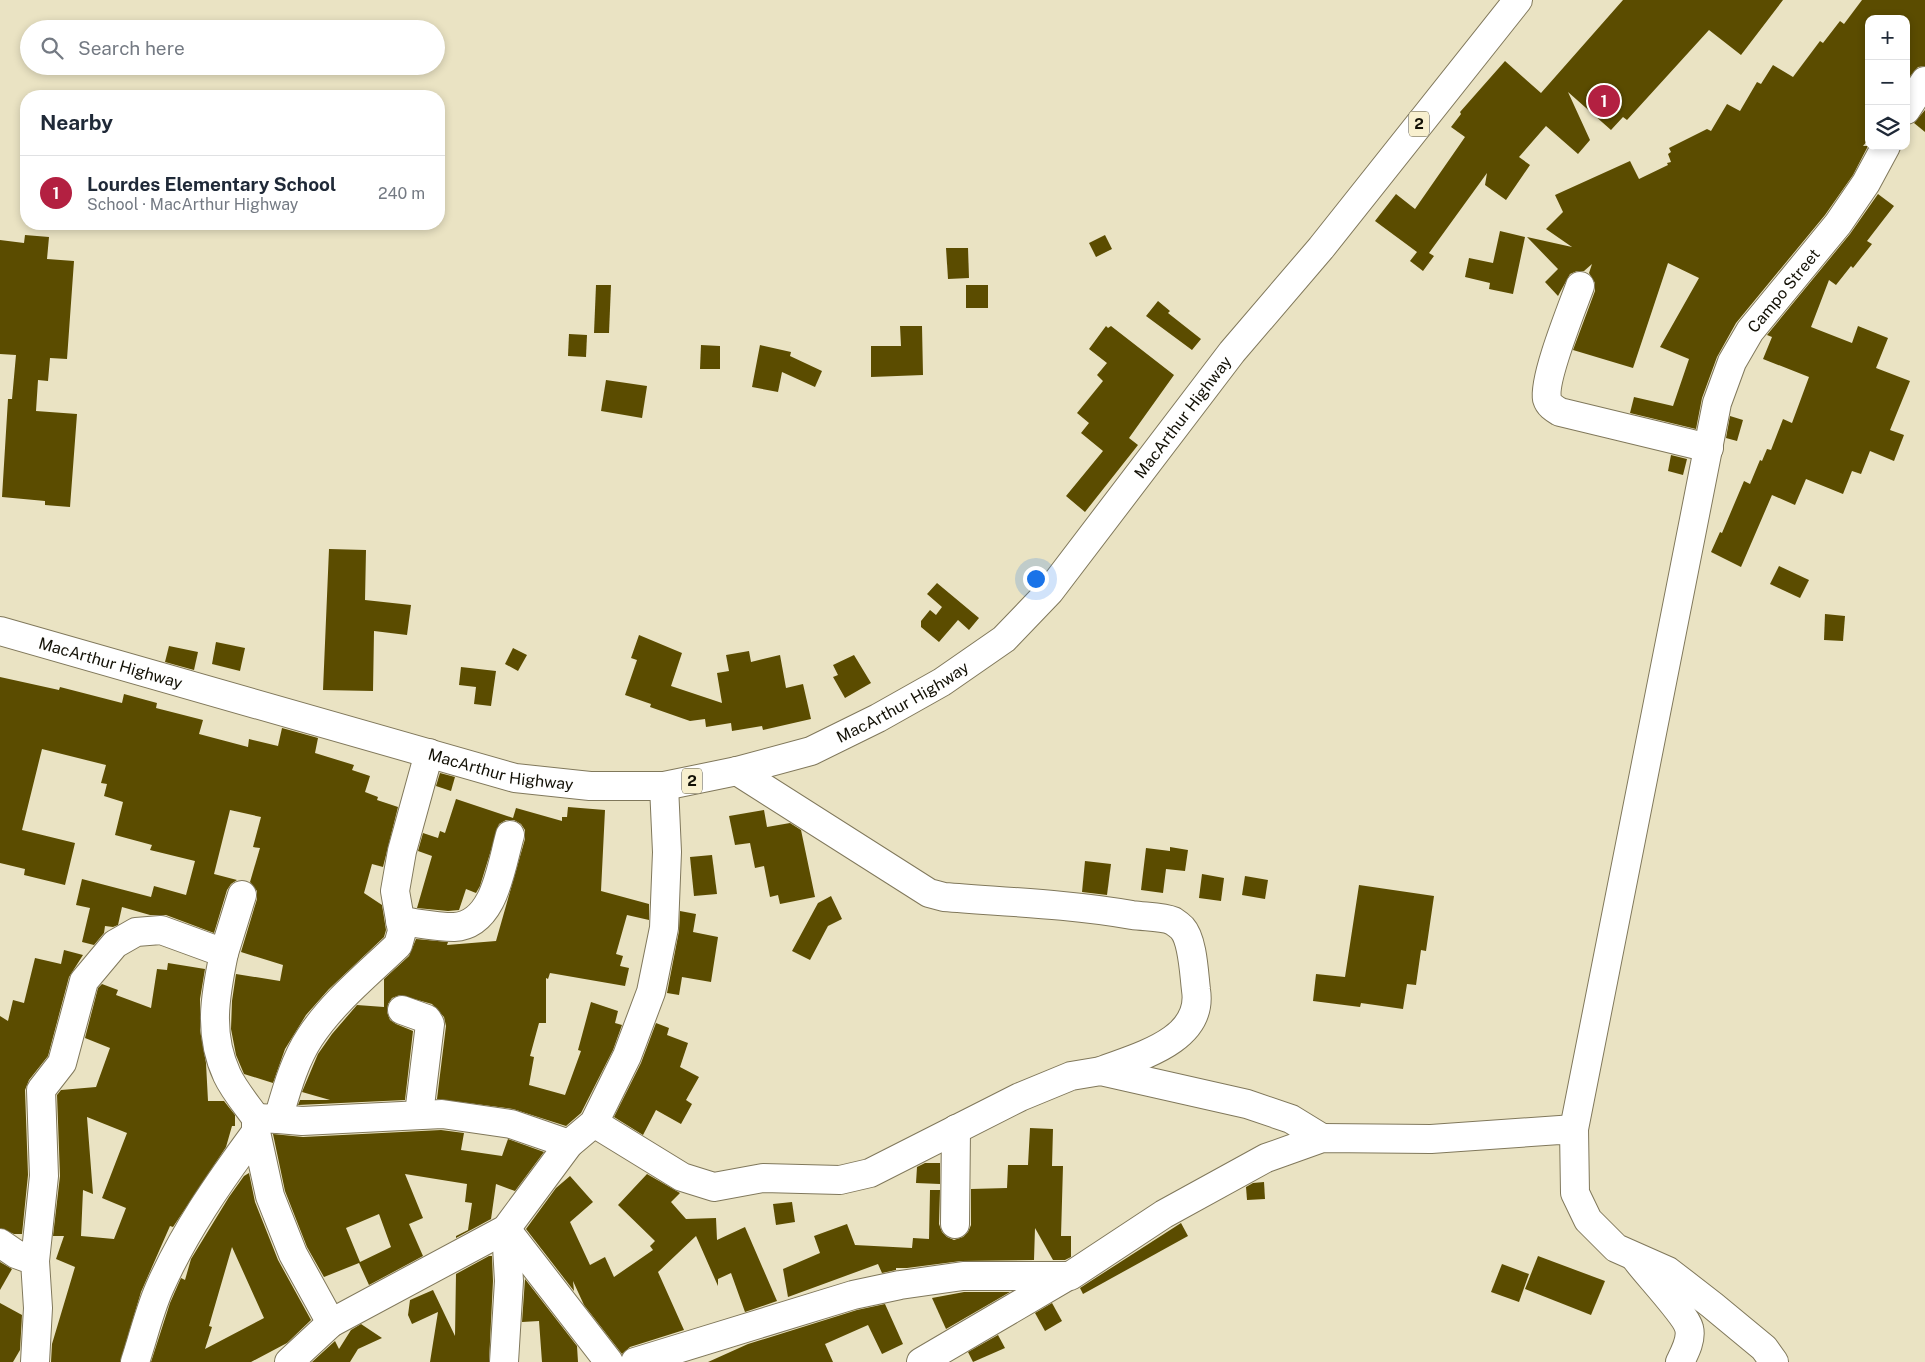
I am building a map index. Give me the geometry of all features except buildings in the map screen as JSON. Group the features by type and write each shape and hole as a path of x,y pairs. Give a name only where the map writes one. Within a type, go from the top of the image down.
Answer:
{"main road":[{"name":"MacArthur Highway","path":"0,631 515,778 590,786 664,786 737,771 811,751 942,682 1004,638 1050,591 1232,352 1321,248 1518,0"},
{"path":"1909,105 1925,81"},
{"name":"Campo Street","path":"1774,1362 1764,1348 1668,1271 1616,1248 1588,1220 1575,1193 1574,1129 1620,885 1717,403 1732,362 1750,331 1838,224 1866,183 1884,150"},
{"path":"1580,286 1560,341 1548,386 1548,399 1552,407 1560,412 1708,448"},
{"path":"135,1362 158,1290 186,1234 201,1213 214,1187 263,1123 290,1078 309,1037 332,1010 398,945 402,932 395,891 402,851 429,753"},
{"path":"594,1123 682,1177 714,1187 763,1178 840,1180 863,1175 1020,1097 1071,1076 1101,1070 1149,1053 1169,1043 1185,1028 1196,1011 1197,997 1189,942 1184,930 1174,921 1111,911 944,897 929,892 737,771"},
{"path":"289,1362 331,1324 506,1228 569,1144 594,1123 628,1056 651,992 662,937 667,852 664,786"},
{"path":"400,921 454,927 474,922 489,904 510,835"},
{"path":"242,895 224,953 215,998 214,1037 227,1076 263,1123 273,1204 293,1254 331,1324"},
{"path":"35,1362 38,1308 35,1261 44,1176 41,1090 62,1063 84,981 115,944 136,932 161,930 224,953"},
{"path":"402,1010 427,1019 430,1024 419,1114"},
{"path":"1101,1070 1247,1104 1291,1119 1322,1138"},
{"path":"263,1123 419,1114 470,1116 511,1124 569,1144"},
{"path":"955,1224 956,1129"},
{"path":"922,1362 1070,1276 1164,1214 1258,1162 1322,1138 1431,1139 1574,1129"},
{"path":"504,1362 509,1281 506,1228"},
{"path":"506,1228 609,1362"},
{"path":"0,1243 16,1254 35,1261"},
{"path":"1634,1256 1649,1278 1681,1314 1689,1328 1688,1346 1680,1362"},
{"path":"635,1362 853,1295 900,1285 963,1276 1070,1276"}],"place":[{"name":"Lourdes Elementary School","path":"1604,101"}]}
